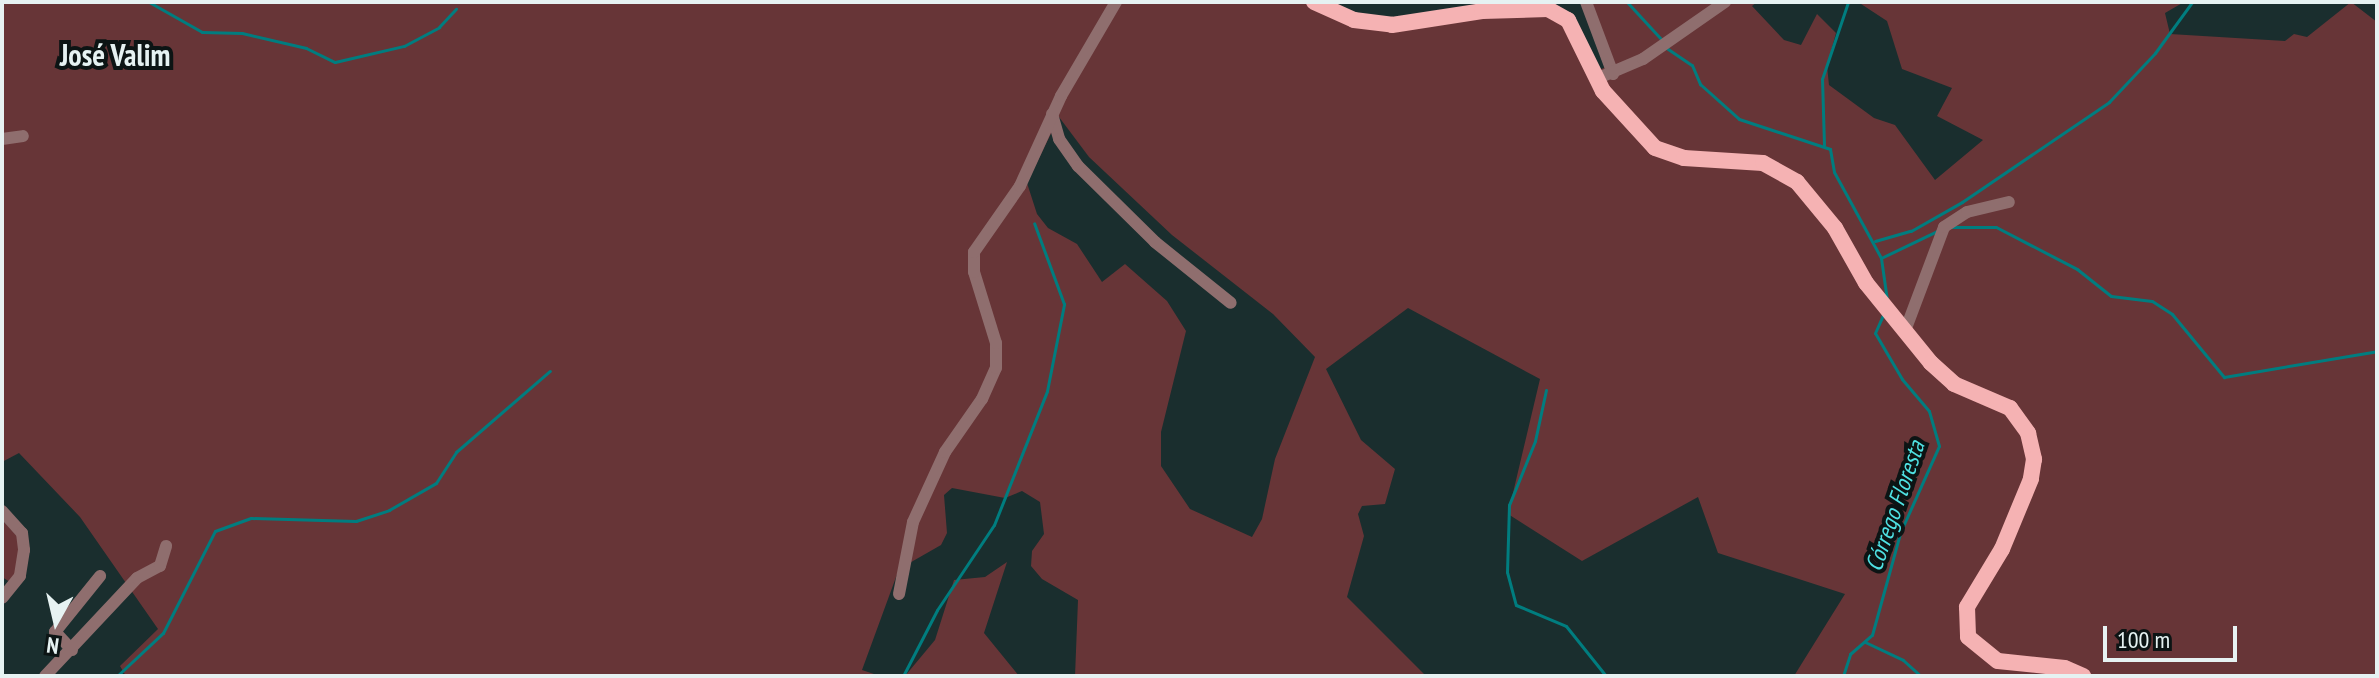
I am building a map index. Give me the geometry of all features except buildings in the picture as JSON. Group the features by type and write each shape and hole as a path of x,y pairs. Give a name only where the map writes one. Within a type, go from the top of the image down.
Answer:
{"main road":[{"path":"1314,2 1354,20 1392,25 1482,11 1548,9 1568,20 1596,79 1655,148 1684,158 1763,163 1797,182 1835,228 1886,309 1905,331 1954,384 2010,408 2033,447 2024,503 1967,607 1968,637 1998,661 2065,668 2083,676"}],"street":[{"path":"899,594 913,522 945,452 982,399 996,368 996,343 974,272 974,252 1020,186 1052,114 1116,2"},
{"path":"1586,2 1613,74"},
{"path":"1596,79 1613,74 1665,44 1725,2"},
{"path":"1052,114 1059,139 1078,166 1155,242 1231,303"},
{"path":"4,140 23,136"},
{"path":"1905,331 1944,227 1967,212 2009,202"},
{"path":"2,511 22,533 24,550 20,576 2,598"},
{"path":"45,676 137,578 160,566 166,546"},
{"path":"72,650 55,632 100,576"}],"shaded area":[{"path":"2,2 1317,2 1369,22 1480,8 1573,16 1599,70 1608,66 1585,2 1757,2 1752,6 1784,40 1801,45 1817,14 1836,33 1827,66 1829,85 1874,118 1895,125 1935,180 1983,140 1937,116 1952,88 1902,69 1887,21 1858,2 2184,2 2165,13 2170,34 2285,41 2294,34 2307,37 2351,2 2377,22 2377,676 1794,676 1845,594 1718,553 1698,497 1582,561 1508,514 1540,379 1408,308 1326,369 1361,440 1395,469 1385,504 1362,506 1358,514 1364,536 1347,597 1426,676 1075,676 1078,600 1042,579 1031,566 1032,551 1044,534 1040,502 1022,491 1005,498 952,488 944,495 947,533 941,545 899,569 862,670 880,676 126,676 120,666 158,629 80,517 19,453 2,462","holes":["1059,117 1089,157 1172,235 1273,314 1315,357 1275,459 1262,519 1252,537 1190,509 1161,466 1161,432 1186,331 1167,301 1125,264 1102,282 1077,244 1048,228 1037,214 1027,183"]},
{"path":"2,520 22,541 18,587 2,577"},
{"path":"1007,562 984,633 1019,676 905,676 935,640 954,580 985,577"}],"waterway":[{"path":"149,2 202,32 242,33 306,48 335,62 404,46 439,27 456,9"},
{"name":"Córrego Floresta","path":"1627,2 1662,40"},
{"path":"1824,145 1822,79 1848,2"},
{"path":"1875,241 1911,231 1962,202 2109,102 2155,53 2192,2"},
{"name":"Córrego Floresta","path":"1665,47 1692,65 1700,84 1739,119 1830,149 1834,172 1881,258 1887,300"},
{"path":"903,676 937,610 994,525 1047,391 1064,304 1034,223"},
{"path":"1952,227 1996,227 2077,269 2111,296 2152,301 2172,314 2224,377 2377,351"},
{"path":"1881,258 1937,231"},
{"name":"Córrego Floresta","path":"1843,676 1850,654 1872,635 1900,533 1939,446 1929,411 1902,379 1875,333 1883,315"},
{"path":"117,676 163,633 215,531 251,518 356,521 389,510 436,483 456,452 550,371"},
{"path":"1546,390 1535,441 1509,505 1507,572 1516,605 1566,626 1606,676"},
{"path":"1865,642 1903,660 1921,676"}],"district":[{"name":"José Valim","path":"115,55"}]}
